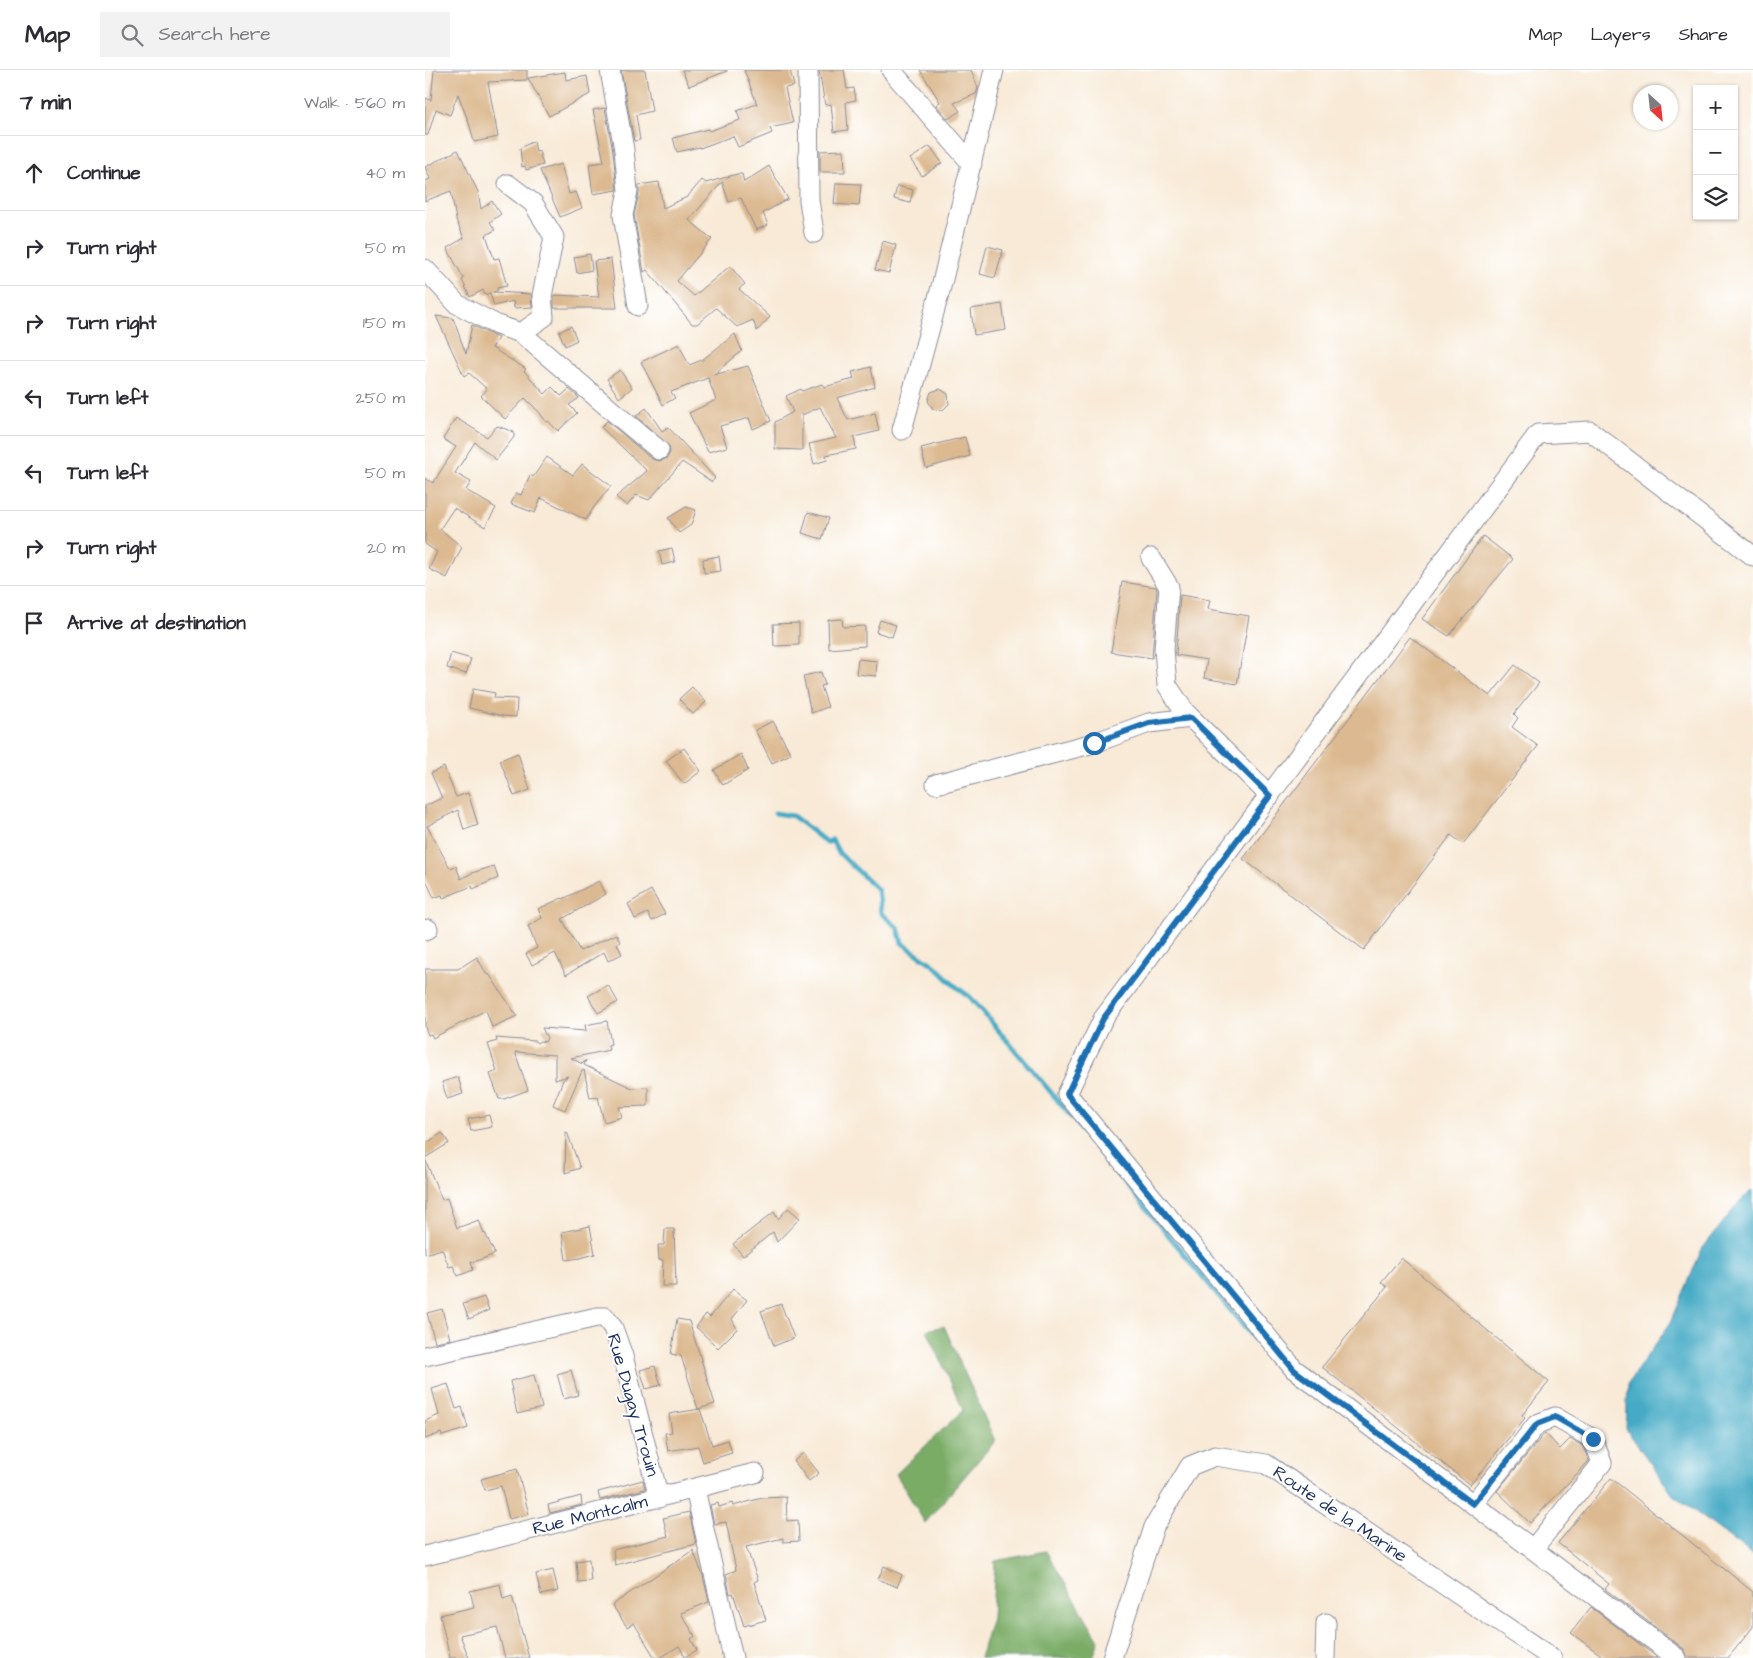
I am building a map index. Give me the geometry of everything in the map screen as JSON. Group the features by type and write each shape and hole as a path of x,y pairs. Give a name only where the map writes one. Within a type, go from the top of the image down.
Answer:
{"street":[{"path":"610,70 624,150 628,191 623,215 638,306"},
{"path":"808,70 809,200 814,233"},
{"path":"891,70 972,164"},
{"path":"902,430 941,287 994,70"},
{"path":"508,184 533,203 554,237 541,296 544,316 521,333"},
{"path":"425,269 457,304 497,325 521,333 659,450"},
{"path":"1677,1658 1294,1370 1067,1094 1103,1019 1538,434 1590,431 1753,556"},
{"path":"1151,558 1169,587 1164,649 1167,685 1185,712 1270,796"},
{"path":"936,784 1094,743 1149,723 1191,718"},
{"name":"Rue Dugay Trouin","path":"425,1356 597,1317 605,1317 613,1328 623,1356 659,1498"},
{"path":"1473,1504 1537,1424 1555,1417 1593,1439 1601,1463 1533,1549"},
{"name":"Route de la Marine","path":"1112,1658 1154,1527 1190,1466 1215,1456 1266,1464 1552,1658"},
{"name":"Rue Montcalm","path":"425,1556 755,1474"},
{"path":"695,1489 733,1658"},
{"path":"1325,1658 1326,1623"}],"green space":[{"path":"944,1326 995,1441 925,1523 896,1474 963,1410 927,1330"},
{"path":"1046,1551 1099,1640 1093,1658 980,1658 992,1618 995,1561"}],"water":[{"path":"1753,1190 1753,1555 1673,1495 1626,1429 1628,1383 1671,1322 1702,1249 1740,1201"}],"building":[{"path":"434,70 527,70 527,80 488,82 498,137 474,142 458,94 450,115 436,109 428,135 425,135 425,98 431,100"},
{"path":"621,70 645,70 652,111 636,115 640,140 634,141"},
{"path":"682,70 727,70 727,71 689,86"},
{"path":"744,70 790,70 794,86 785,88 793,123 770,128 772,133 738,147 733,136 700,148 677,152 673,138 708,129 709,131 740,120 737,111 757,104"},
{"path":"819,70 844,70 847,89 854,88 856,100 846,102 848,130 834,132 831,104 825,105"},
{"path":"920,70 971,70 978,88 976,94 954,103 960,111 948,119 936,105 940,102"},
{"path":"565,72 566,80 587,76 590,94 549,116 528,78"},
{"path":"605,108 613,152 617,190 593,194 589,164 604,162 593,110"},
{"path":"534,141 536,152 539,151 543,165 526,170 525,166 522,167 520,148"},
{"path":"930,146 942,163 922,176 910,159"},
{"path":"458,150 478,192 481,209 492,201 501,214 490,222 495,230 486,235 494,259 499,258 507,286 497,288 498,290 493,292 531,294 532,307 514,308 513,301 494,306 490,293 485,295 483,290 470,297 462,280 464,279 447,248 464,238 456,220 451,191 425,201 425,181 430,179 425,167"},
{"path":"844,150 845,172 820,172 820,151"},
{"path":"561,164 569,194 576,192 582,208 560,217 540,170"},
{"path":"769,166 788,199 763,213 768,225 756,230 741,198 729,202 722,182 689,220 712,239 677,281 694,296 730,266 745,284 739,289 770,317 757,331 753,320 737,327 716,308 697,324 692,324 647,270 644,272 634,215 639,185 659,182 663,208 687,197 702,180 706,183 742,174 744,182"},
{"path":"836,183 861,184 859,206 834,204"},
{"path":"897,186 913,190 910,203 894,199"},
{"path":"883,241 896,245 889,273 875,270"},
{"path":"987,246 1003,250 995,278 980,274"},
{"path":"590,254 592,270 577,273 574,257"},
{"path":"611,259 617,308 554,308 554,295 599,297 594,261"},
{"path":"1002,304 1006,330 974,335 971,309"},
{"path":"436,316 453,318 466,354 472,325 498,338 492,348 526,369 524,371 545,394 552,387 561,396 569,389 576,395 579,398 569,405 577,413 558,431 548,421 546,422 525,398 505,419 481,396 487,389 469,373 464,376"},
{"path":"571,326 577,340 565,346 559,332"},
{"path":"735,334 742,351 713,375 748,366 771,421 753,429 749,418 720,426 727,447 708,452 689,413 716,400 708,378 671,392 675,398 663,405 641,362 679,344 689,365 702,360"},
{"path":"871,367 875,387 837,398 848,420 875,413 879,431 854,437 856,449 826,455 827,460 814,464 809,444 836,438 820,407 802,415 802,450 775,449 775,422 793,412 786,396 801,389 802,391 822,384 824,387 854,379 852,372"},
{"path":"620,370 632,388 619,398 607,379"},
{"path":"940,389 948,394 949,404 943,410 933,409 928,401 931,392"},
{"path":"646,408 662,431 668,427 715,478 712,482 682,462 649,500 636,495 627,506 616,497 647,471 601,427 607,421 652,459 663,460 667,458 670,452 669,446 636,416"},
{"path":"456,418 487,437 497,426 514,432 514,437 496,460 475,442 455,473 471,482 466,490 496,508 485,527 454,508 440,529 462,547 447,578 429,569 437,552 425,544 425,478 433,483 456,447 443,439"},
{"path":"965,437 970,456 926,468 921,448"},
{"path":"547,457 573,475 582,464 611,486 586,520 541,498 535,513 511,504 516,493 521,495 530,475 533,477"},
{"path":"686,507 696,510 691,525 679,533 668,518"},
{"path":"808,512 829,518 822,539 802,533"},
{"path":"1483,536 1513,559 1449,636 1422,619"},
{"path":"672,548 675,562 662,565 659,551"},
{"path":"719,556 721,571 704,573 703,559"},
{"path":"1122,582 1156,587 1152,658 1111,652"},
{"path":"1180,595 1210,600 1208,609 1249,616 1237,684 1204,678 1207,660 1176,655"},
{"path":"842,619 843,627 865,626 865,646 829,649 828,620"},
{"path":"880,620 896,625 892,637 876,632"},
{"path":"799,623 799,645 774,646 773,624"},
{"path":"1410,637 1490,696 1515,665 1539,683 1514,714 1518,718 1512,727 1538,746 1463,844 1451,835 1364,950 1243,859"},
{"path":"451,653 471,659 466,674 447,668"},
{"path":"858,659 877,661 876,676 856,674"},
{"path":"821,672 825,685 821,686 828,707 811,713 803,676"},
{"path":"692,687 706,702 693,714 679,699"},
{"path":"473,689 495,693 494,698 517,699 516,717 469,708"},
{"path":"773,721 791,754 772,763 755,730"},
{"path":"684,748 701,771 684,784 666,761"},
{"path":"518,753 530,790 514,796 500,760"},
{"path":"741,754 748,770 723,785 714,770"},
{"path":"444,767 456,797 468,793 478,825 464,830 458,810 427,826 450,868 456,866 461,879 472,873 494,866 498,878 473,889 472,886 443,898 442,895 434,898 425,878 425,806 442,798 431,773"},
{"path":"599,881 606,894 562,919 580,951 616,934 620,942 617,944 622,954 608,961 604,952 566,975 555,953 532,965 526,954 537,948 528,926 542,918 538,909"},
{"path":"651,890 665,914 652,921 648,913 635,919 628,904"},
{"path":"477,957 487,975 489,974 517,1016 492,1027 486,1010 433,1038 431,1034 428,1035 425,1027 425,969 458,969"},
{"path":"608,985 618,1002 598,1013 588,996"},
{"path":"607,1021 611,1044 608,1045 609,1050 571,1058 582,1064 586,1060 584,1065 632,1088 648,1087 648,1106 619,1107 622,1117 604,1122 598,1097 590,1098 584,1070 565,1110 553,1105 563,1080 568,1076 555,1080 555,1055 515,1052 528,1090 499,1099 490,1074 497,1071 488,1044 497,1041 496,1038 535,1041 537,1043 540,1041 545,1042 547,1038 542,1028 586,1031 585,1025"},
{"path":"458,1077 463,1094 447,1099 442,1082"},
{"path":"489,1115 492,1127 471,1131 468,1119"},
{"path":"566,1132 580,1168 565,1173"},
{"path":"442,1133 449,1143 425,1158 425,1144"},
{"path":"425,1159 442,1200 447,1198 457,1228 479,1220 495,1254 474,1262 471,1261 473,1270 458,1276 453,1266 449,1267 442,1249 425,1254"},
{"path":"788,1208 800,1218 777,1242 773,1232 743,1256 733,1244 774,1212 778,1219"},
{"path":"590,1226 595,1254 566,1260 562,1232"},
{"path":"665,1229 674,1229 676,1286 662,1286 663,1260 659,1260 658,1245 664,1245"},
{"path":"1401,1258 1549,1382 1522,1415 1525,1418 1470,1485 1322,1367 1387,1287 1381,1282"},
{"path":"733,1289 747,1300 732,1319 737,1329 718,1348 696,1327 706,1314 710,1317"},
{"path":"484,1297 489,1310 469,1319 463,1304"},
{"path":"781,1304 794,1338 774,1346 761,1311"},
{"path":"442,1309 450,1339 435,1342 427,1313"},
{"path":"677,1319 689,1321 715,1404 698,1409 681,1356 671,1354"},
{"path":"655,1366 661,1385 646,1389 640,1370"},
{"path":"571,1370 578,1395 564,1399 557,1374"},
{"path":"534,1375 542,1408 517,1414 510,1381"},
{"path":"448,1384 456,1409 462,1407 468,1428 442,1436 441,1433 425,1439 425,1421 439,1415 432,1389"},
{"path":"700,1409 712,1445 728,1440 732,1453 703,1462 698,1446 668,1451 665,1433 672,1432 669,1414"},
{"path":"1545,1433 1560,1449 1570,1439 1583,1446 1589,1461 1530,1523 1497,1491"},
{"path":"803,1453 819,1473 809,1481 794,1461"},
{"path":"517,1469 529,1514 509,1519 501,1486 485,1490 481,1479"},
{"path":"1611,1478 1753,1592 1753,1627 1728,1658 1688,1658 1684,1649 1605,1589 1609,1584 1558,1543"},
{"path":"643,1480 645,1489 600,1500 598,1492"},
{"path":"581,1496 582,1505 550,1513 548,1505"},
{"path":"786,1497 787,1521 798,1520 799,1541 783,1542 783,1538 746,1547 758,1580 754,1582 766,1620 744,1626 733,1593 730,1594 726,1574 736,1570 726,1522 714,1524 710,1505 718,1503 719,1507 732,1503 733,1506 762,1498"},
{"path":"689,1512 696,1544 615,1565 613,1550 668,1536 663,1518"},
{"path":"693,1550 703,1576 709,1602 681,1613 695,1636 691,1639 697,1650 685,1657 679,1646 660,1658 655,1658 634,1623 627,1627 612,1605"},
{"path":"589,1559 591,1581 578,1582 576,1561"},
{"path":"884,1566 902,1575 897,1587 878,1579"},
{"path":"553,1570 558,1591 541,1595 536,1574"},
{"path":"500,1584 503,1599 512,1596 529,1658 505,1658 497,1627 460,1635 469,1658 450,1658 440,1615 474,1607 470,1591"},
{"path":"1591,1607 1658,1658 1605,1658 1571,1633"}],"waterway":[{"path":"775,813 793,816 827,843 832,840 839,853 878,890 881,913 898,928 902,943 935,966 954,985 970,997 1293,1386"}],"route":[{"path":"1094,743 1149,723 1191,718 1270,796 1103,1019 1067,1094 1294,1370 1473,1504 1537,1424 1555,1417 1593,1439"}]}
